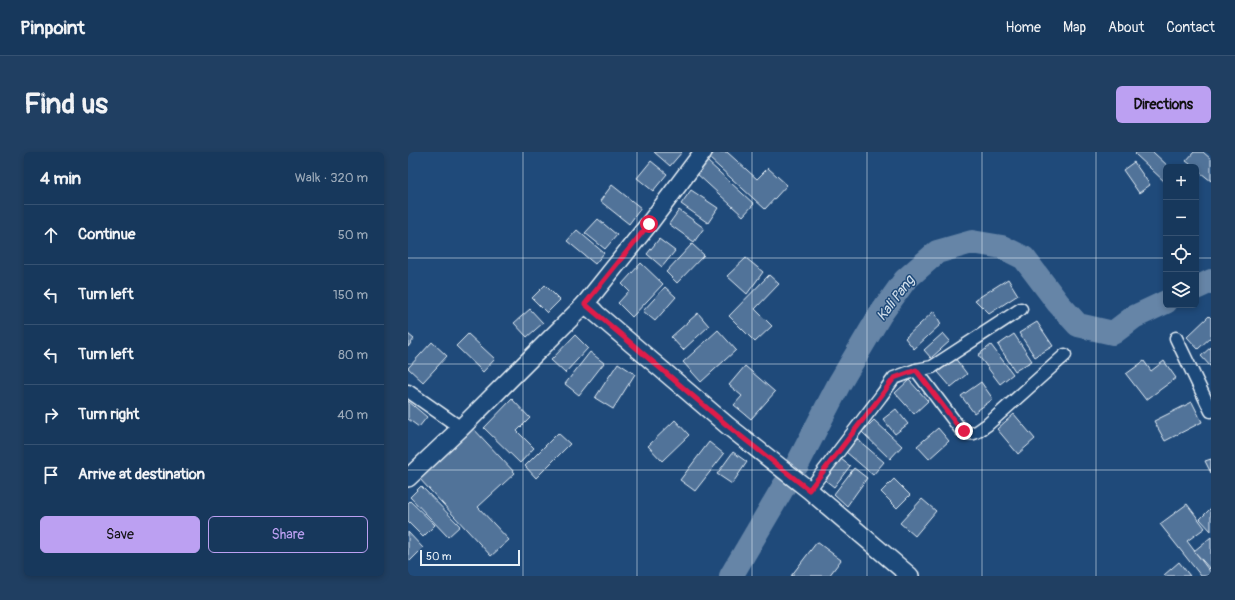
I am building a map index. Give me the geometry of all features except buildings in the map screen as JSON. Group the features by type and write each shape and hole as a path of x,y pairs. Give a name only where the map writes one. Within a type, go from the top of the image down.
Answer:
{"street":[{"path":"408,478 461,428 585,304 649,224 703,152"},
{"path":"585,304 728,426 809,490"},
{"path":"809,490 894,378 916,370 932,367 1021,309"},
{"path":"1176,338 1211,410"},
{"path":"916,370 961,430 971,434 987,425 1064,355"},
{"path":"408,391 461,428"},
{"path":"728,426 809,490 910,576"}],"waterway":[{"name":"Kali Pang","path":"797,465 839,384 880,315 905,280 937,252 972,242 1002,247 1024,258 1058,303 1078,325 1113,333 1134,317 1163,303"},
{"name":"Kali Pang","path":"1199,287 1211,281"},
{"name":"Kali Pang","path":"731,576 784,486"}],"route":[{"path":"649,224 585,304 728,426 809,490 894,378 916,370 961,430 964,431"}]}
